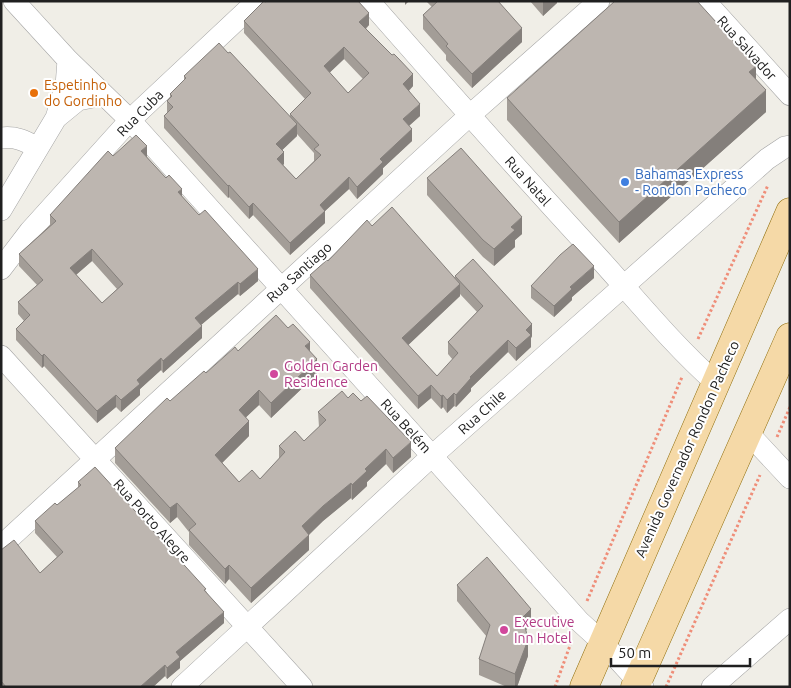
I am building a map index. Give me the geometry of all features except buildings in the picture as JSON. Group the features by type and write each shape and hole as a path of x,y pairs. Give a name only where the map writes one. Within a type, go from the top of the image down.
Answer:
{"main road":[{"name":"Avenida Governador Rondon Pacheco","path":"584,687 790,212"},
{"path":"638,685 759,445 790,337"}],"street":[{"name":"Rua Belém","path":"14,1 68,60 130,120 579,621 602,642 638,685"},
{"name":"Rua Cuba","path":"1,269 30,231 130,120 257,1"},
{"name":"Rua Natal","path":"369,1 469,116 689,359 716,383"},
{"name":"Rua Santiago","path":"1,546 469,116 599,1"},
{"name":"Rua Salvador","path":"705,1 789,95"},
{"path":"1,210 56,118 66,86 68,60"},
{"path":"56,118 78,100 103,95"},
{"path":"1,138 22,139 38,148"},
{"name":"Rua Chile","path":"182,687 432,456 767,159 785,147 790,146"},
{"name":"Rua Porto Alegre","path":"1,356 302,687"},
{"path":"759,445 790,478"},
{"path":"712,687 790,619"}],"path":[{"path":"555,687 579,621 689,359 769,183"},
{"path":"666,687 759,445 790,407"}],"place":[{"name":"Espetinho do Gordinho","path":"34,93"},
{"name":"Bahamas Express - Rondon Pacheco","path":"625,182"},
{"name":"Golden Garden Residence","path":"274,374"},
{"name":"Executive Inn Hotel","path":"504,630"}]}
